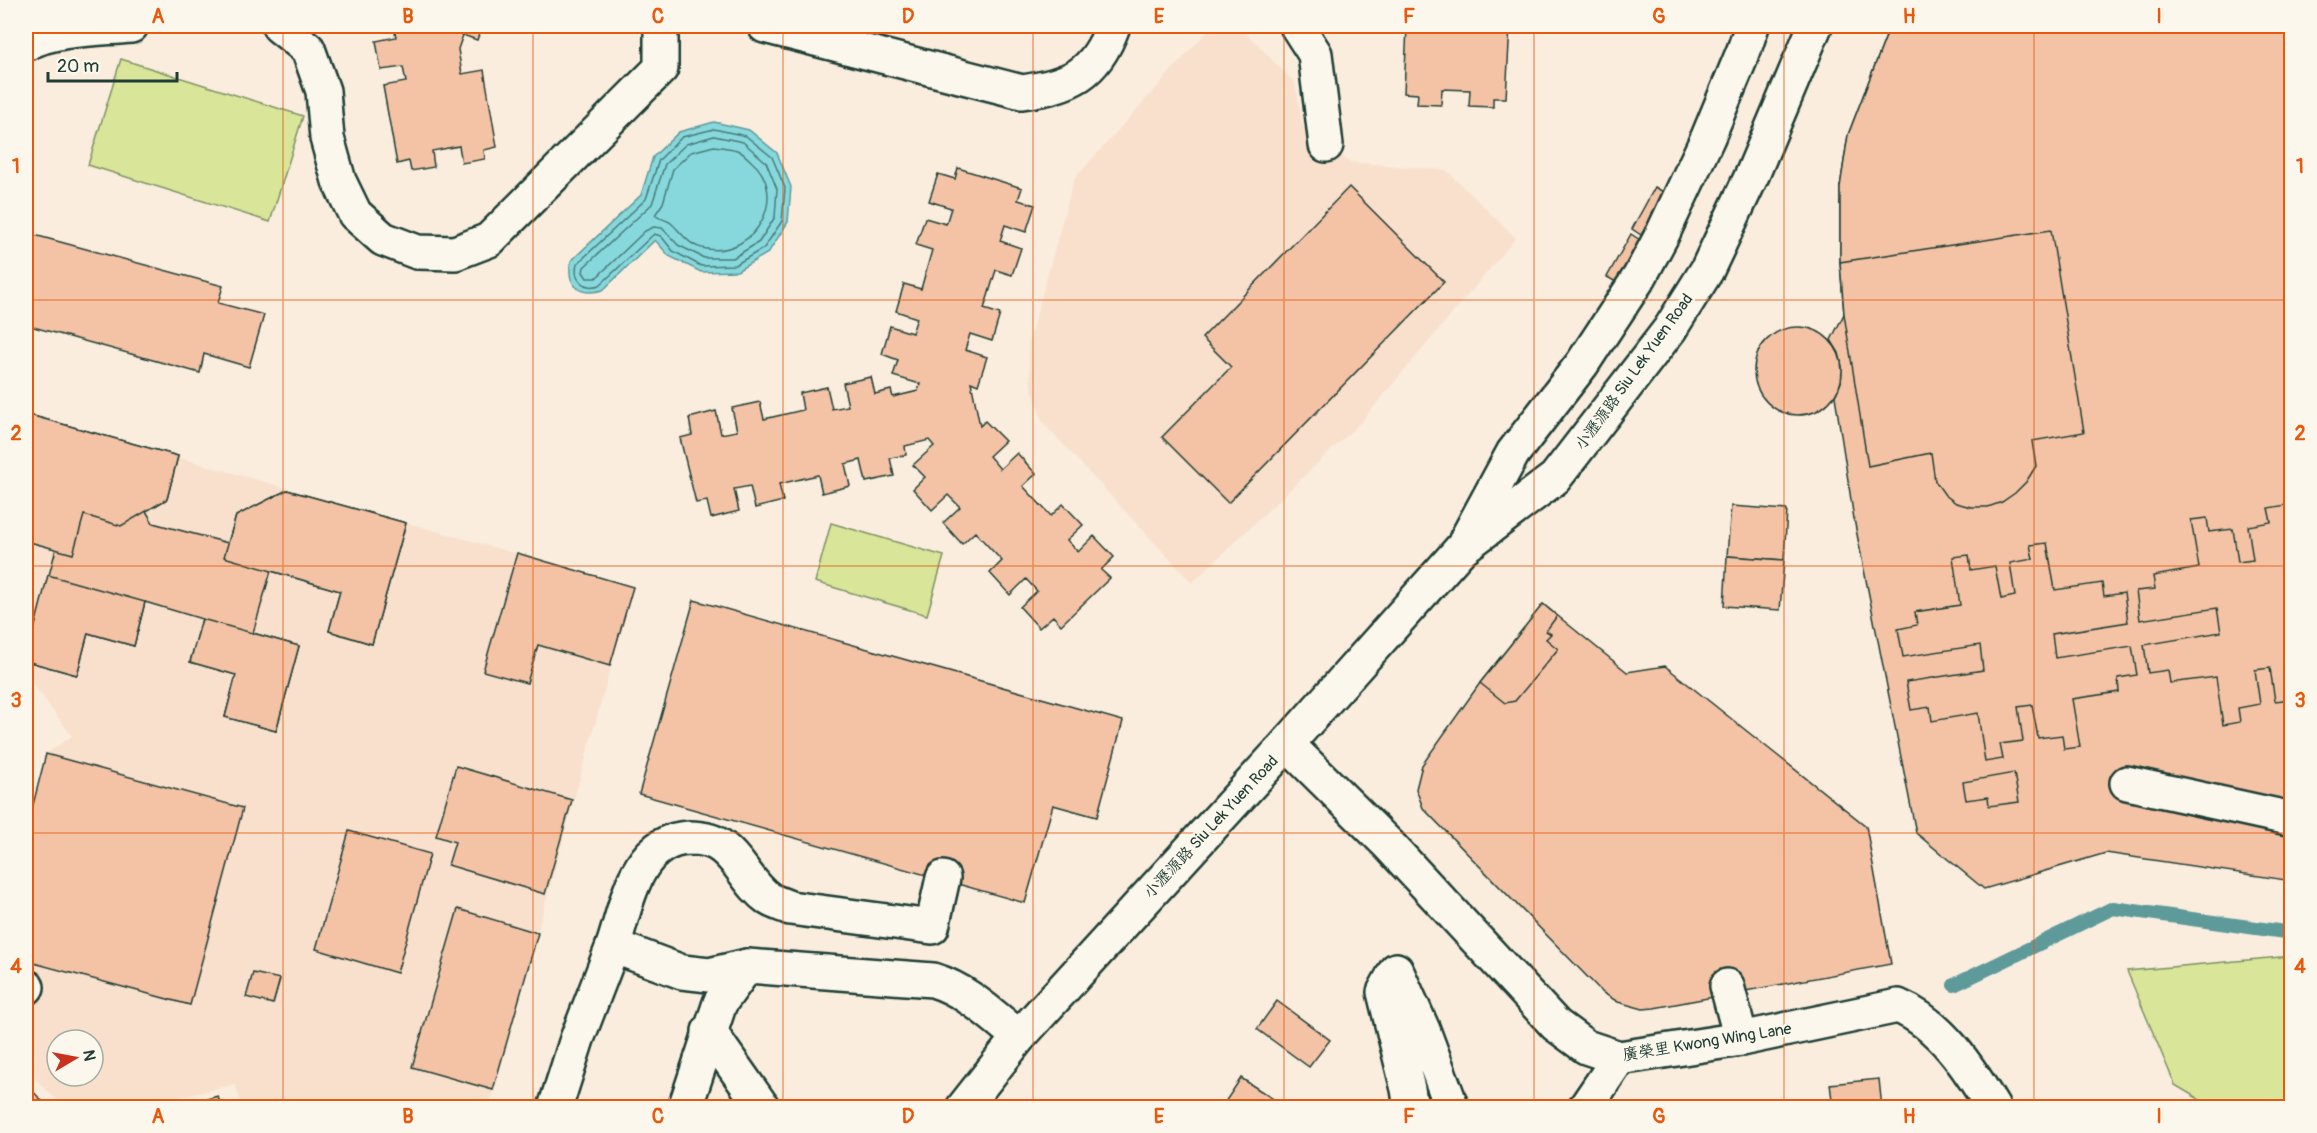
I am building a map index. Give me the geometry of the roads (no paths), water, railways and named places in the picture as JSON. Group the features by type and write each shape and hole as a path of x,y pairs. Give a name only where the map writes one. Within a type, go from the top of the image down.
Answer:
{"street":[{"path":"26,44 35,38 60,32 131,26"},
{"path":"279,26 308,49 323,91 327,138 339,180 355,214 383,239 417,252 455,253 489,240 661,68 662,26"},
{"path":"765,26 1022,92 1050,88 1081,75 1105,47 1113,26"},
{"path":"1297,26 1315,54 1326,145"},
{"name":"小瀝源路 Siu Lek Yuen Road","path":"1461,549 1513,453 1582,364 1640,276 1663,234 1708,137 1752,26"},
{"name":"小瀝源路 Siu Lek Yuen Road","path":"963,1107 1018,1037 1287,744 1461,549 1555,478 1670,329 1707,270 1753,173 1815,26"},
{"name":"廣榮里 Kwong Wing Lane","path":"1287,744 1388,844 1556,1025 1586,1047 1619,1058 1741,1039 1898,1006 1918,1014 1941,1036 1993,1106"},
{"path":"2127,783 2292,819"},
{"path":"556,1104 577,1039 613,946 640,866 655,848 676,839 699,838 721,846 738,862 751,881 769,899 790,908 932,927 943,878"},
{"path":"613,946 682,972 709,975 747,966 933,980 951,985 988,1011 1018,1037"},
{"path":"685,1107 720,1003 747,966"},
{"path":"1410,1107 1408,1089 1384,992 1396,970 1423,1030 1452,1107"},
{"path":"1727,986 1741,1039"},
{"path":"709,1031 764,1107"},
{"path":"1585,1107 1619,1058"},
{"path":"734,1107 737,1072"}],"water":[{"path":"714,122 749,130 777,153 791,187 788,222 768,253 737,271 701,272 669,256 655,240 603,290 587,292 576,287 571,277 571,261 641,195 653,157 679,132"}],"waterway":[{"path":"1954,985 2113,908 2292,933"}]}
